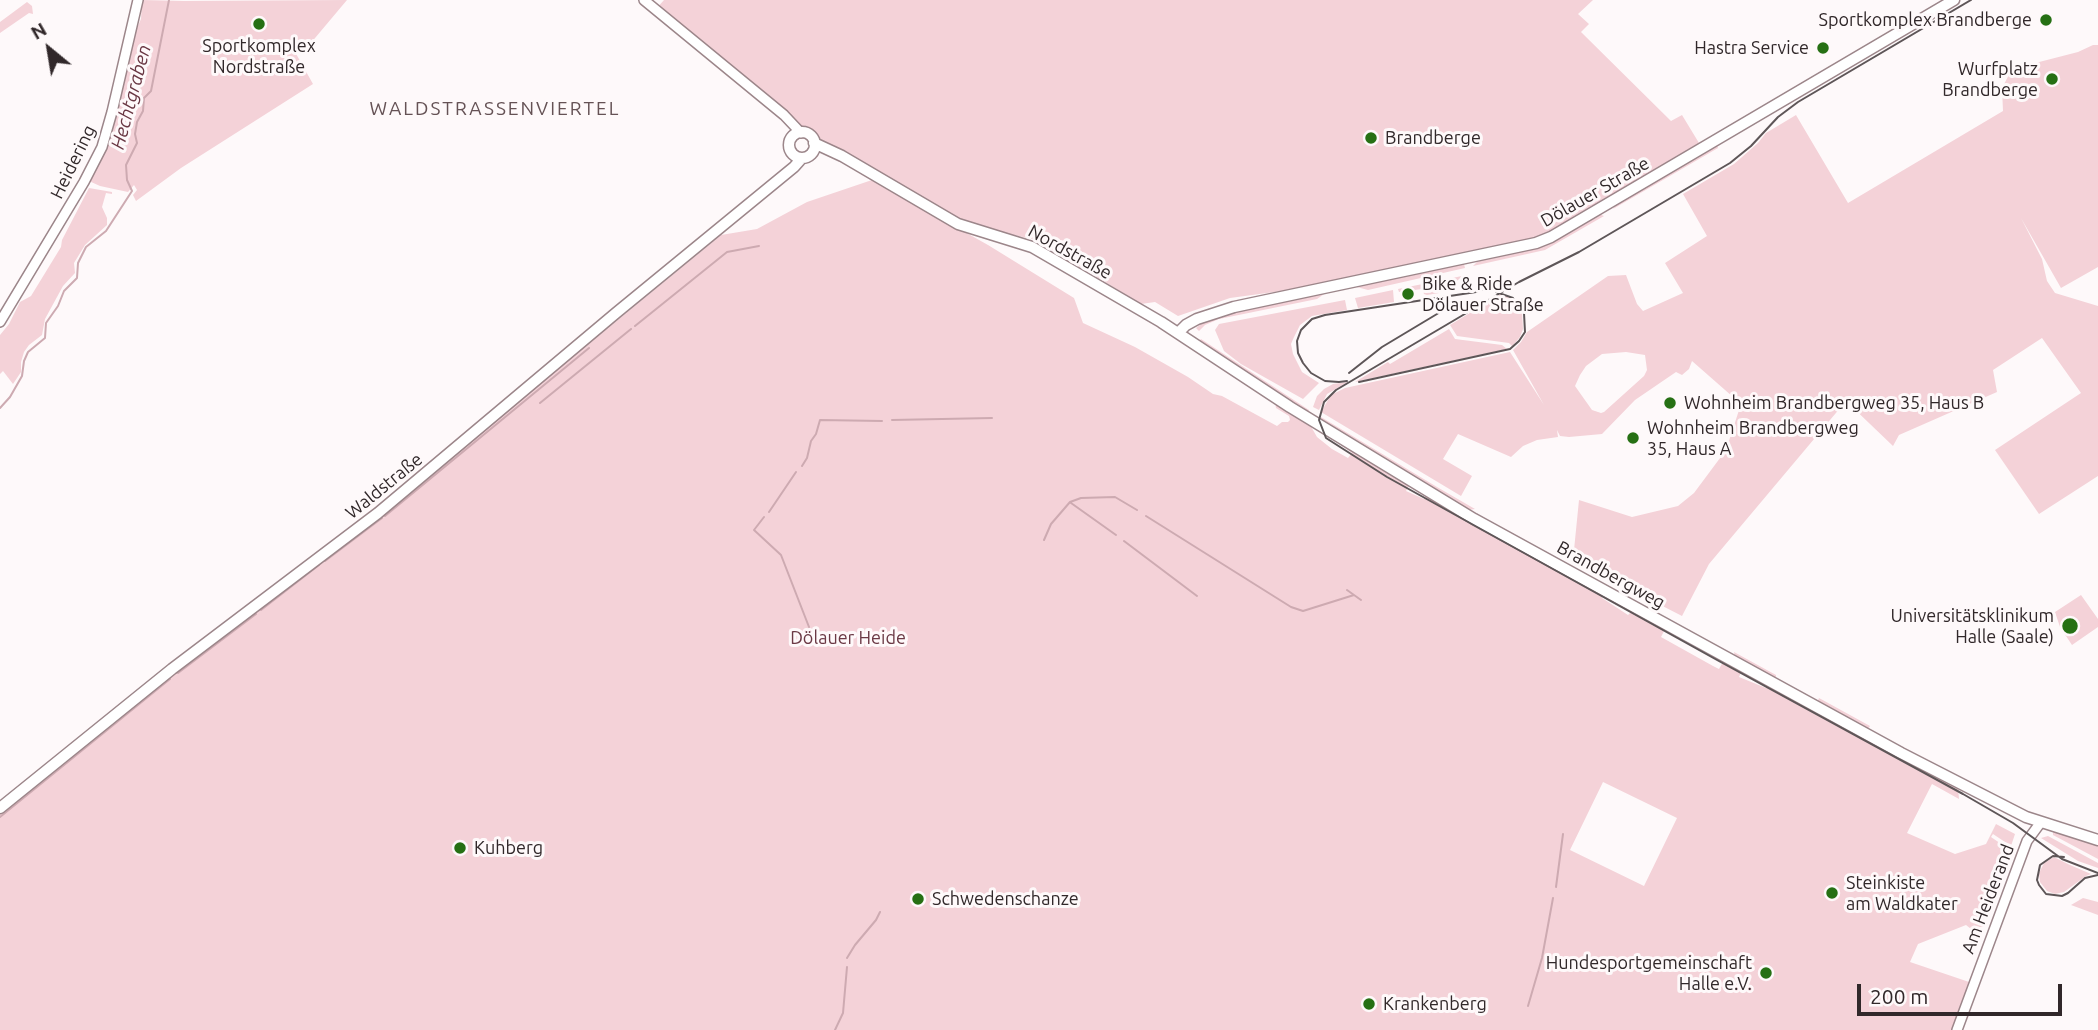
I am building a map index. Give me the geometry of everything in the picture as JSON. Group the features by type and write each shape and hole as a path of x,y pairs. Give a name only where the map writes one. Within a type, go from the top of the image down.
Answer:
{"main road":[{"name":"Dölauer Straße","path":"1178,333 1186,324 1234,307 1536,243 1551,237 1954,0"},
{"name":"Nordstraße","path":"797,135 809,135 813,148 842,156 961,225 1032,247 1178,333"},
{"path":"797,135 789,148 798,156 813,148"},
{"name":"Waldstraße","path":"0,807 172,669 378,513 779,179 798,156"},
{"name":"Brandbergweg","path":"1178,333 1278,399 1474,519 1901,753 2017,812 2098,840"}],"street":[{"name":"Heidering","path":"0,322 102,148 138,0"},
{"name":"Nordstraße","path":"644,0 784,115 797,135"},
{"name":"Am Heiderand","path":"1957,1030 2026,841 2041,822"}],"green space":[{"path":"142,0 347,0 310,44 290,43 313,84 181,168 136,201 133,195 137,190 134,185 128,192 89,181 130,44 141,19"},
{"path":"664,0 1593,0 1578,14 1589,24 1581,32 1671,121 1682,115 1699,143 1605,207 1551,237 1341,283 1230,298 1178,316 1155,302 1141,304 1036,240 966,224 821,144 656,9"},
{"path":"27,2 32,6 33,14 29,13 0,33 0,22"},
{"path":"2098,45 2098,267 2061,288 2021,218 2042,259 2047,281 2055,293 2098,306 2098,476 2039,514 1995,450 2081,393 2042,338 1993,370 1997,392 1899,435 1893,446 1846,401 1709,564 1682,616 1573,560 1579,500 1632,517 1678,506 1694,493 1726,450 1741,404 1692,361 1689,369 1682,375 1676,372 1635,400 1602,434 1569,437 1560,436 1557,430 1558,437 1537,440 1523,446 1511,457 1458,434 1443,459 1472,476 1461,496 1321,412 1331,395 1345,388 1510,352 1544,405 1513,350 1527,332 1608,276 1626,275 1637,304 1643,311 1683,293 1665,263 1707,236 1683,194 1734,164 1766,133 1796,115 1848,203 2003,111 2002,88 2012,69","holes":["1626,352 1645,355 1647,370 1644,376 1604,412 1592,410 1575,386 1586,366 1602,354"]},
{"path":"1717,145 1718,148 1613,209 1617,204"},
{"name":"Dölauer Heide","path":"872,180 988,245 1074,298 1083,323 1135,347 1213,394 1222,396 1277,426 1290,420 1289,416 1276,408 1275,402 1309,423 1317,437 1332,449 1348,458 1352,453 1326,433 1421,492 1409,486 1406,491 1424,499 1427,496 1604,594 1602,598 1628,615 1633,610 1666,627 1661,637 1719,669 1724,660 1742,670 1739,677 1766,688 1768,684 1958,787 1959,799 1932,784 1907,833 1955,854 1986,844 1996,824 2015,834 2011,846 1993,834 1991,837 2010,850 2000,878 1988,884 1989,897 1979,914 1984,918 1985,926 1971,929 1966,925 1918,944 1910,962 1972,983 1956,1030 0,1030 0,812 168,676 380,515 721,235 757,229 807,202","holes":["1603,782 1677,818 1644,886 1570,850"]},
{"path":"89,188 112,192 106,193 102,207 107,225 85,245 74,263 75,273 63,286 45,319 42,335 24,352 21,372 13,384 3,371 0,374 0,335 20,302 31,296 61,247"},
{"path":"1599,214 1604,216 1545,250 1473,266 1484,259 1532,248 1554,239"},
{"path":"1461,263 1465,268 1368,290 1353,286"},
{"path":"1462,276 1439,293 1427,295 1422,289 1399,292 1398,289"},
{"path":"1330,290 1317,299 1219,319 1199,331 1196,328 1208,318 1227,312"},
{"path":"1393,290 1394,302 1358,308 1355,298"},
{"path":"1501,294 1515,301 1522,313 1523,329 1512,346 1509,343 1457,336 1450,325"},
{"path":"1345,300 1347,310 1312,316 1300,325 1291,344 1302,372 1319,383 1303,399 1241,364 1224,351 1215,330 1219,324"},
{"path":"1449,329 1455,339 1502,345 1507,349 1355,382 1388,362 1390,364"},
{"path":"1201,339 1309,410 1308,414 1199,341"},
{"path":"1348,382 1327,394 1319,410 1313,407 1317,396 1324,389 1333,384"},
{"path":"1321,417 1475,509 1468,510 1321,422"},
{"path":"2081,595 2098,619 2098,627 2072,645 2060,627 2055,612"},
{"path":"1734,652 1776,677 1774,680 1735,657"},
{"path":"1819,698 1870,726 1867,731 1817,703"},
{"path":"2053,832 2098,845 2098,859 2053,835"},
{"path":"2048,836 2098,863 2098,868 2078,861 2041,838"},
{"path":"2054,857 2091,874 2064,892 2055,894 2047,891 2040,882 2039,873 2044,863"},
{"path":"2083,898 2098,902 2098,915 2071,905"}],"waterway":[{"name":"Hechtgraben","path":"0,408 22,376 28,352 45,338 46,323 58,306 64,291 77,278 78,263 86,247 106,231 132,191 127,180 126,165 137,143 135,134 143,111 144,98 151,91 169,0"},
{"path":"635,326 727,252 759,246"},
{"path":"540,403 631,329"},
{"path":"385,516 589,348"},
{"path":"892,420 992,418"},
{"path":"802,466 820,420 882,421"},
{"path":"769,512 796,472"},
{"path":"1044,540 1051,524 1070,502 1081,498 1115,497 1137,510"},
{"path":"1071,503 1116,535"},
{"path":"1146,516 1291,607 1303,611 1354,595 1361,600"},
{"path":"764,517 754,530 781,555 809,627"},
{"path":"325,561 382,518"},
{"path":"1124,541 1197,596"},
{"path":"261,610 319,565"},
{"path":"1347,590 1354,595"},
{"path":"178,673 256,614"},
{"path":"0,817 170,679"},
{"path":"1556,887 1563,834"},
{"path":"1528,1006 1542,958 1553,898"},
{"path":"847,958 880,912"},
{"path":"835,1030 843,1013 847,967"}],"tram line":[{"path":"1971,0 1798,102 1778,117 1751,146 1730,163 1579,252 1519,282 1336,390 1324,402 1319,420 1326,438 1387,477 1963,794 2013,823 2062,859 2098,873"},
{"path":"1347,381 1325,381 1311,373 1303,363 1298,353 1297,341 1301,330 1312,319 1476,292 1504,282"},
{"path":"1359,382 1510,349 1525,332 1524,313 1513,298 1496,292"},
{"path":"1349,373 1382,347 1447,308 1470,301"},
{"path":"2064,857 2053,856 2040,865 2037,880 2046,894 2062,896 2085,878 2098,875"}],"place":[{"name":"Sportkomplex Brandberge","path":"2046,20"},
{"name":"Sportkomplex Nordstraße","path":"259,24"},
{"name":"Hastra Service","path":"1823,48"},
{"name":"Wurfplatz Brandberge","path":"2052,79"},
{"name":"Brandberge","path":"1371,138"},
{"name":"Bike & Ride Dölauer Straße","path":"1408,294"},
{"name":"Wohnheim Brandbergweg 35, Haus B","path":"1670,403"},
{"name":"Wohnheim Brandbergweg 35, Haus A","path":"1633,438"},
{"name":"Universitätsklinikum Halle (Saale)","path":"2070,626"},
{"name":"Kuhberg","path":"460,848"},
{"name":"Steinkiste am Waldkater","path":"1832,893"},
{"name":"Schwedenschanze","path":"918,899"},
{"name":"Hundesportgemeinschaft Halle e.V.","path":"1766,973"},
{"name":"Krankenberg","path":"1369,1004"}],"district":[{"name":"WALDSTRASSENVIERTEL","path":"495,109"}]}
